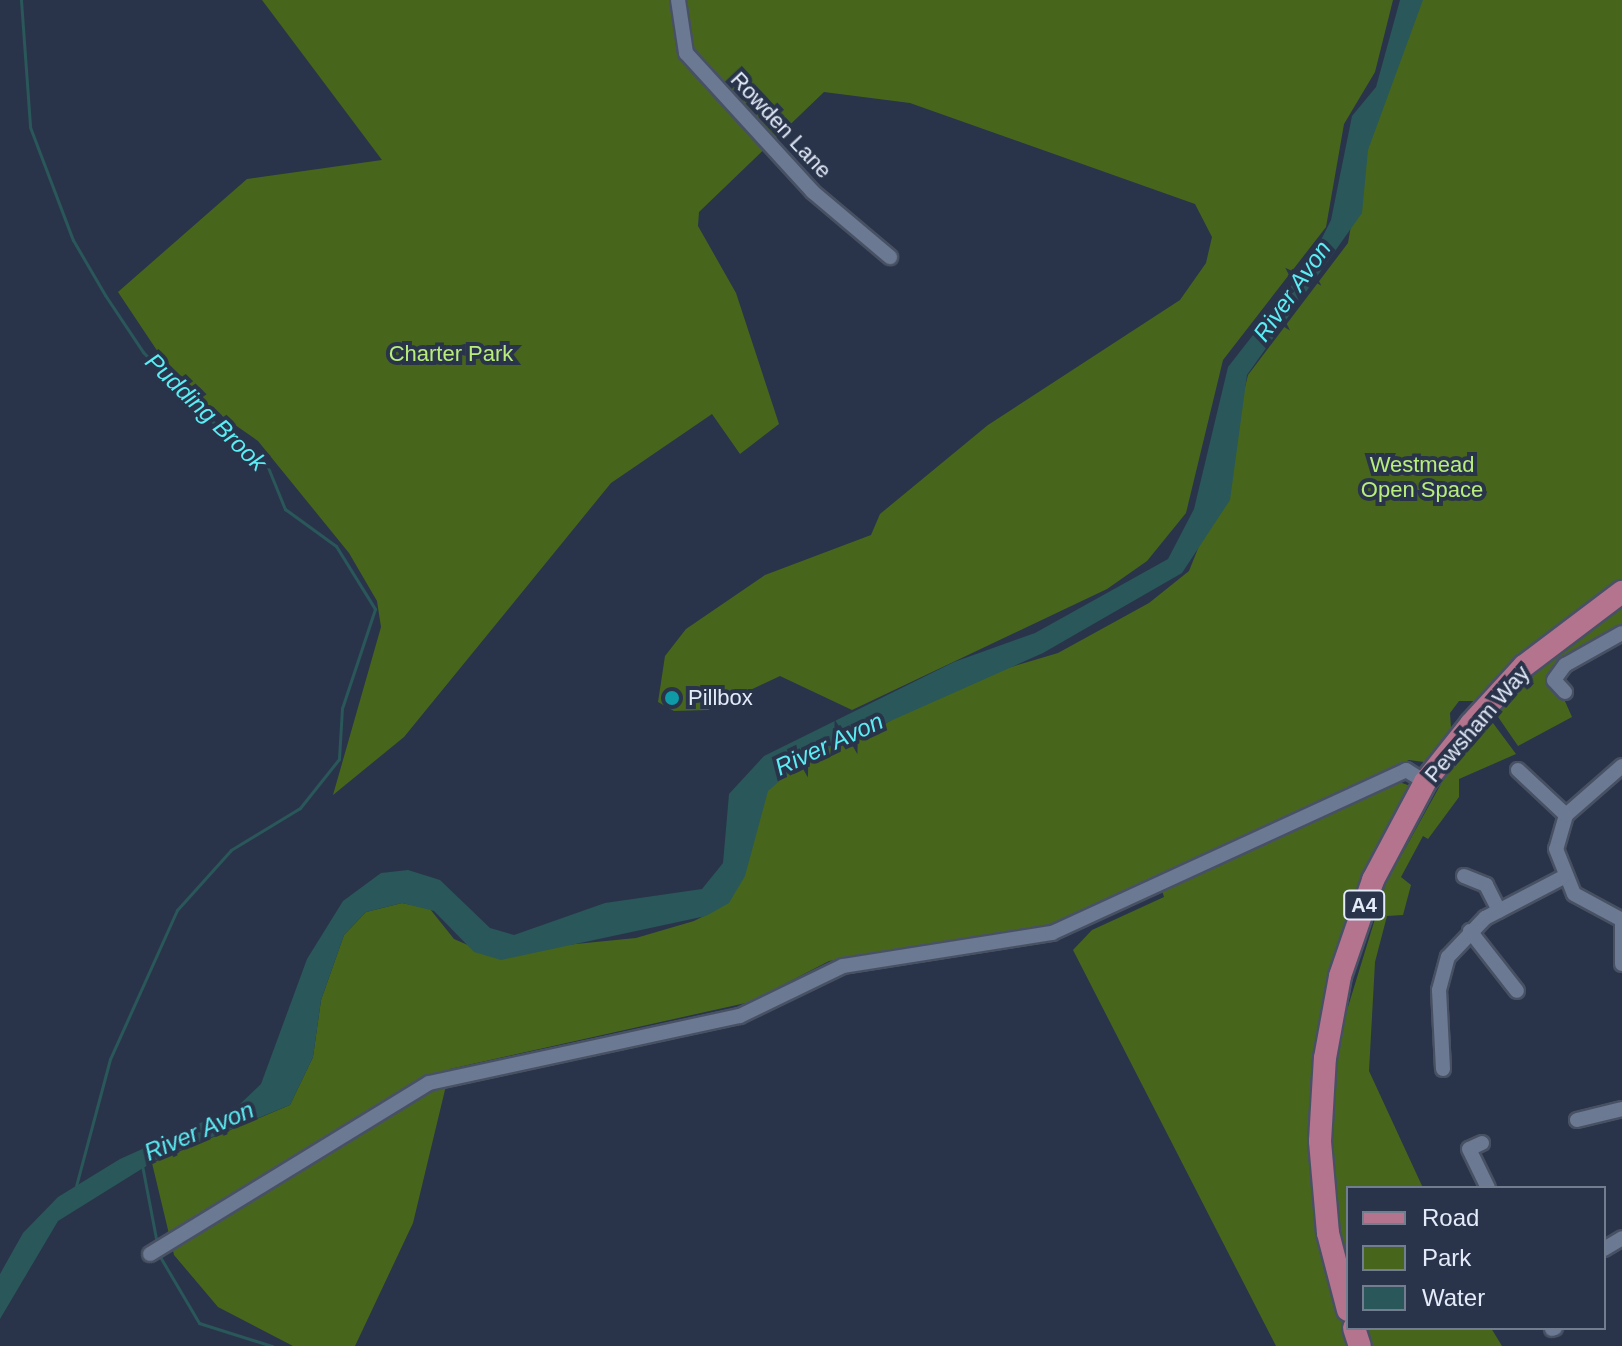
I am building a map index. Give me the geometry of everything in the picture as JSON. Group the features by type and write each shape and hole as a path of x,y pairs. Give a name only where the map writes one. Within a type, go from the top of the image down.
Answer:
{"main road":[{"name":"Pewsham Way","path":"1346,1302 1328,1233 1320,1141 1325,1058 1340,976 1373,880 1425,782 1524,666 1622,592"}],"street":[{"name":"Rowden Lane","path":"678,0 686,53 822,200 890,257"},
{"path":"1565,692 1554,680 1565,665 1622,633"},
{"path":"1622,766 1566,815 1556,849 1562,878 1581,901 1622,922 1622,964"},
{"path":"150,1254 429,1083 740,1016 843,966 1052,933 1406,770 1425,782"},
{"path":"1518,770 1566,815"},
{"path":"1464,876 1486,885 1499,911"},
{"path":"1443,1069 1446,1050 1440,975 1470,931 1499,911 1562,878"},
{"path":"1470,931 1517,983"},
{"path":"1577,1120 1622,1109"},
{"path":"1472,1145 1487,1186"}],"green space":[{"name":"Charter Park","path":"262,0 1393,0 1375,72 1344,124 1326,227 1223,360 1186,513 1147,561 1107,589 852,710 780,676 708,710 674,711 658,702 665,656 686,629 765,575 871,535 880,514 988,425 1180,300 1206,263 1212,237 1195,204 910,103 824,92 699,212 698,226 736,293 779,424 740,454 712,414 611,483 404,737 333,795 381,627 377,601 349,553 258,441 182,388 118,292 247,179 382,160"},
{"name":"Westmead Open Space","path":"1414,0 1622,0 1622,579 1533,643 1477,701 1459,701 1450,713 1451,728 1424,762 1409,760 1051,929 829,961 750,1002 450,1069 413,1223 355,1346 293,1346 218,1307 174,1255 152,1163 290,1105 313,1057 321,1000 344,935 366,912 402,903 430,909 454,939 486,953 636,938 694,921 710,913 767,772 803,748 875,730 947,686 1058,653 1149,603 1189,571 1217,501 1248,375 1348,243 1366,138"},
{"path":"1622,601 1622,628 1593,640 1552,672 1572,717 1518,746 1494,711 1529,674"},
{"path":"1490,719 1516,754 1459,779 1459,797 1428,839 1423,836 1401,877 1411,885 1403,915 1387,916 1375,962 1369,1071 1422,1186 1346,1186 1346,1275 1336,1230 1329,1111 1336,1046 1386,883 1452,764"},
{"path":"1394,780 1413,787 1336,967 1328,1255 1352,1346 1276,1346 1073,950 1092,930 1164,897 1161,887"},
{"path":"1361,1330 1492,1330 1502,1346 1366,1346"}],"water":[{"name":"River Avon","path":"1400,0 1423,0 1368,150 1362,213 1247,375 1230,500 1182,573 1043,653 805,759 768,791 745,876 729,903 706,916 501,960 474,952 434,911 402,903 366,912 344,935 321,1000 313,1057 290,1105 156,1160 58,1221 0,1319 0,1274 23,1233 58,1197 120,1159 238,1106 261,1084 307,959 343,901 381,873 408,870 440,880 490,928 514,935 605,903 702,889 723,863 729,794 764,756 954,662 1035,633 1168,559 1194,509 1228,367 1310,262 1331,220 1352,116 1376,87"}],"waterway":[{"name":"Pudding Brook","path":"21,0 30,127 73,240 143,352 203,414 267,465 285,509 336,546 375,609 342,708 339,759 300,808 231,850 177,910 110,1059 76,1186"},
{"name":"River Avon","path":"142,1165 157,1244"},
{"path":"159,1255 199,1323 272,1346"}],"place":[{"name":"Pillbox","path":"672,698"}]}
